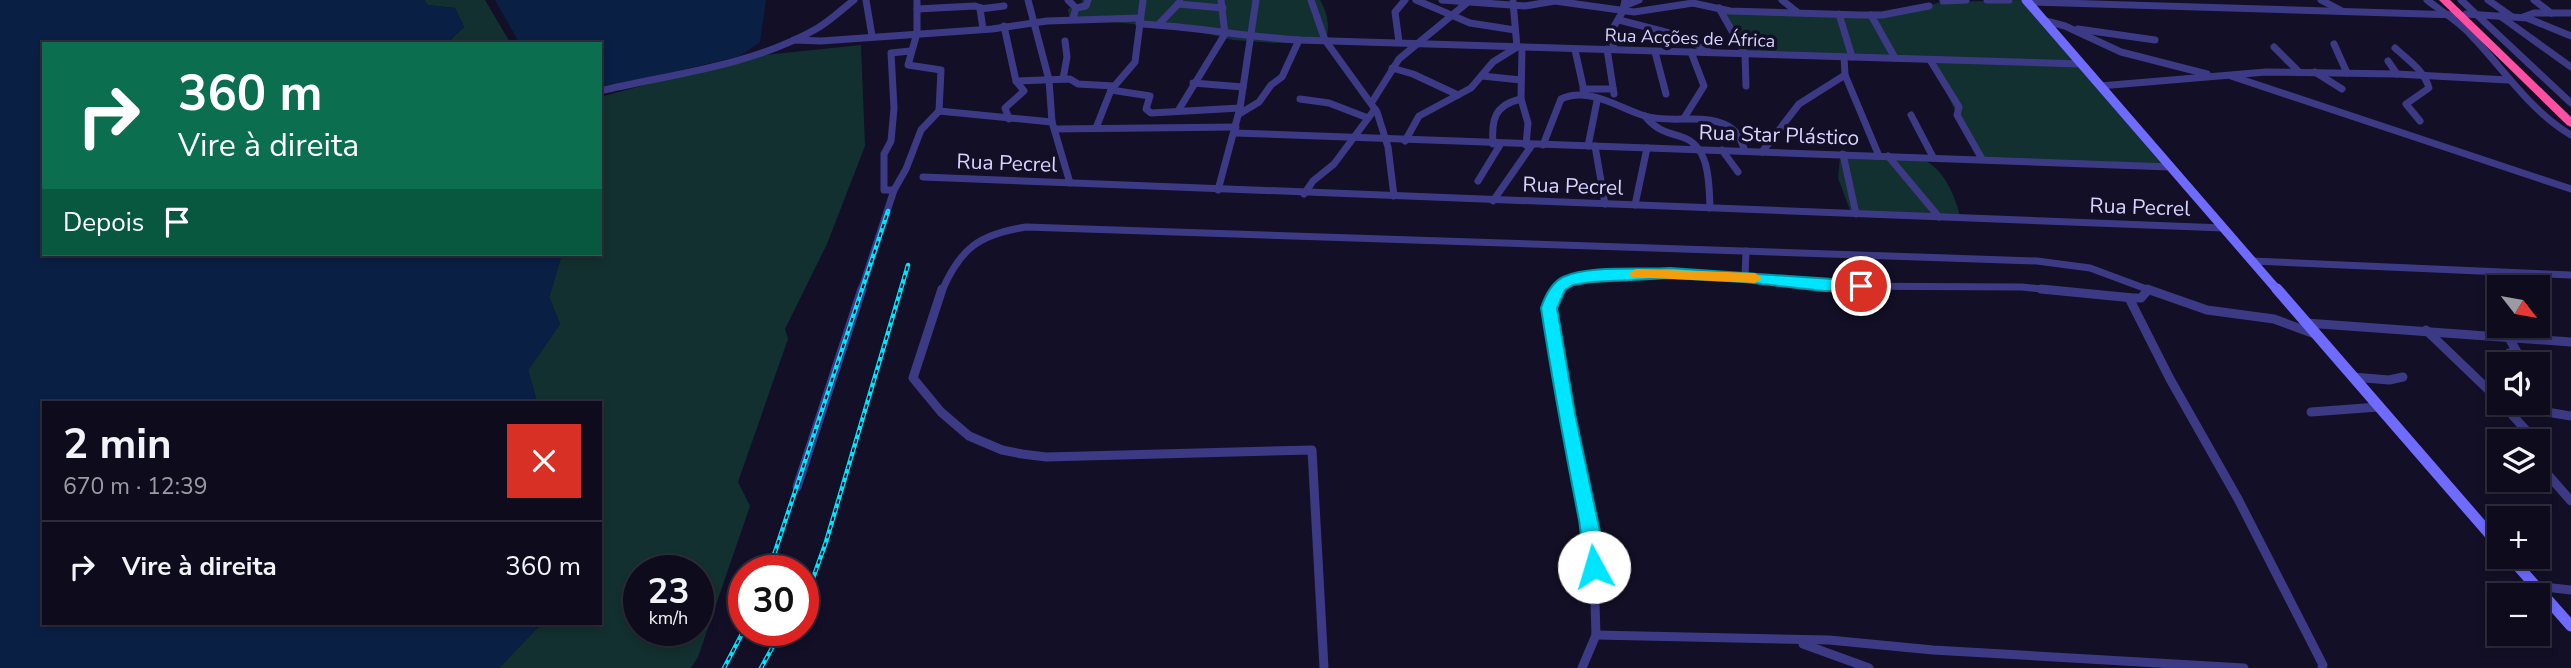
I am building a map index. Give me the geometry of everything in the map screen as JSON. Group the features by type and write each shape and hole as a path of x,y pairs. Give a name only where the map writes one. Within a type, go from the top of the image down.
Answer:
{"highway":[{"path":"2444,0 2571,115"},
{"path":"2451,0 2503,57 2571,122"}],"main road":[{"path":"2027,1 2487,531"},
{"path":"2520,569 2532,583"},
{"path":"2550,603 2571,626"}],"street":[{"path":"602,91 735,58 794,40 820,26 854,0"},
{"path":"866,0 872,36"},
{"path":"797,487 894,190 906,169 921,130 939,111 941,70 909,66 917,33 917,0"},
{"path":"1028,0 1049,80 1054,126 1070,183"},
{"path":"1068,0 1076,8"},
{"path":"1076,8 1086,6 1088,0"},
{"path":"1096,128 1113,88 1135,62 1143,0"},
{"path":"1178,111 1225,34 1221,0"},
{"path":"1218,190 1236,130 1256,0"},
{"path":"1311,0 1318,10 1319,26 1325,40 1373,106 1387,140 1394,196"},
{"path":"1399,42 1395,12 1405,0"},
{"path":"1416,0 1477,25 1515,30"},
{"path":"1442,0 1539,5 1550,0 1624,6 1642,11 1684,3 1730,11 1871,15 1929,6"},
{"path":"1543,145 1564,95 1614,91 1610,33 1624,6 1639,0"},
{"path":"1782,0 1797,12"},
{"path":"1943,1 1966,0"},
{"path":"1987,0 2009,0"},
{"path":"2322,0 2342,11"},
{"path":"2427,0 2462,15 2571,103"},
{"path":"2461,0 2462,15 2469,33 2508,80 2551,123 2571,135"},
{"path":"2488,0 2513,17"},
{"path":"2534,0 2551,13"},
{"path":"1304,194 1313,181 1329,170 1355,137 1368,118 1392,68 1417,43 1468,1"},
{"path":"2027,1 2523,17 2571,36"},
{"path":"1159,24 1180,2 1223,8"},
{"path":"1493,201 1529,145 1528,123 1521,99 1519,47 1513,3"},
{"path":"917,9 1004,6"},
{"path":"982,8 979,10 983,29"},
{"path":"1073,18 1076,8"},
{"path":"1718,8 1745,54 1746,86"},
{"path":"2523,17 2529,14 2571,13"},
{"path":"1839,14 1848,57 1845,75 1879,156"},
{"path":"1871,15 1895,58"},
{"path":"2500,16 2571,67"},
{"name":"Rua Acções de África","path":"794,40 821,41 983,29 1073,18 1140,21 1190,26 1250,37 1299,40 2081,64"},
{"path":"1619,20 1681,36 1710,52"},
{"path":"2046,21 2071,28 2155,40"},
{"path":"1004,26 1016,81 1024,92 1005,108 1009,119"},
{"path":"2071,28 2113,50 2213,76"},
{"path":"1016,81 1073,79 1078,84 1150,96 1146,109 1149,113 1239,111 1259,102 1271,85 1282,77 1289,56 1299,40"},
{"path":"1063,79 1066,62 1065,41"},
{"path":"2334,44 2347,74"},
{"path":"1405,141 1419,116 1476,84 1493,62 1519,47"},
{"path":"2274,47 2299,72"},
{"path":"2395,48 2424,75 2429,88 2406,104 2420,121"},
{"path":"1575,50 1584,92 1597,100 1618,103 1645,116 1702,118 1727,126 1741,139 1745,151"},
{"path":"894,190 884,190 882,180 884,151 891,141 894,108 891,53 911,51"},
{"path":"1655,52 1666,94"},
{"path":"1684,118 1704,86 1691,52"},
{"path":"1930,60 1959,107 1957,115 1982,159"},
{"path":"2388,61 2397,74"},
{"path":"1392,68 1413,74 1458,95"},
{"path":"2100,86 2225,74 2299,72 2508,80"},
{"path":"2315,72 2342,89"},
{"path":"2225,74 2571,189"},
{"path":"1762,152 1799,104 1845,75"},
{"path":"1482,76 1521,80"},
{"path":"1193,83 1243,87"},
{"path":"1300,99 1341,107 1368,118"},
{"path":"1478,181 1497,145 1492,120 1504,103 1521,99"},
{"path":"1597,100 1591,146 1605,204"},
{"name":"Rua Star Plástico","path":"939,111 1054,126 1096,128 1236,130 1497,145 1700,149 2170,167"},
{"path":"1911,115 1933,157"},
{"path":"1645,116 1658,132 1685,137 1700,149 1705,162 1710,208"},
{"path":"1635,205 1647,148"},
{"path":"1722,150 1738,172"},
{"path":"1843,154 1856,214"},
{"path":"1888,156 1939,217"},
{"name":"Rua Pecrel","path":"923,177 2222,228"},
{"path":"1324,668 1312,450 1046,457 1018,455 973,440 937,409 913,378 925,336 958,257 971,245 991,234 1026,227 1983,259 2078,265 2216,312 2272,317 2297,325 2316,336"},
{"path":"1745,277 1746,251"},
{"path":"2252,261 2571,275"},
{"path":"1582,668 1596,635 1593,541 1566,414 1549,308 1552,296 1569,281 1591,277 1670,273 1745,277 1824,286 2022,287 2129,298 2141,298 2147,290"},
{"path":"2129,298 2170,379 2244,511 2323,665 2322,668"},
{"path":"2272,317 2282,311 2288,302"},
{"path":"2306,323 2487,335"},
{"path":"2426,330 2487,389"},
{"path":"2521,338 2571,342"},
{"path":"2353,377 2389,380 2403,377"},
{"path":"2311,412 2378,407"},
{"path":"2550,412 2571,416"},
{"path":"2512,415 2525,429"},
{"path":"2550,477 2571,501"},
{"path":"2550,588 2571,590"},
{"path":"1596,635 1829,640 1933,650 2244,668"},
{"path":"1790,640 1817,647 1869,668"}],"green space":[{"path":"424,0 485,0 510,42 448,42 464,27 455,8 427,5"},
{"path":"1082,0 1320,0 1328,31 1325,42 1275,43 1233,40 1192,30 1093,20 1070,22 1068,9"},
{"path":"2022,0 2164,165 1987,161 1975,154 1932,61 1741,53 1725,26 1721,9 1881,14 1943,2"},
{"path":"861,45 865,146 827,244 785,329 788,339 738,482 750,506 733,555 728,555 728,570 714,611 714,555 623,555 623,646 702,646 698,657 691,668 499,668 540,625 602,625 602,401 537,401 528,370 560,324 549,297 561,256 602,256 602,96 754,56"},
{"path":"1840,157 1922,159 1930,163 1942,176 1952,192 1960,216 1851,213 1838,178"}],"water":[{"path":"0,0 424,0 428,5 455,8 464,27 448,42 42,42 42,256 561,256 549,297 560,324 528,370 537,401 42,401 42,625 540,625 499,668 0,668"},
{"path":"495,0 766,0 760,42 740,56 602,90 602,42 519,42"}],"railway":[{"path":"774,555 888,211"},
{"path":"819,561 908,265"},
{"path":"724,668 736,646"},
{"path":"761,668 773,646"}],"slow traffic":[{"path":"1636,273 1755,278"}],"route":[{"path":"1594,567 1593,541 1566,414 1549,308 1552,296 1560,287 1569,281 1628,273 1712,275 1824,286 1861,286"}]}
